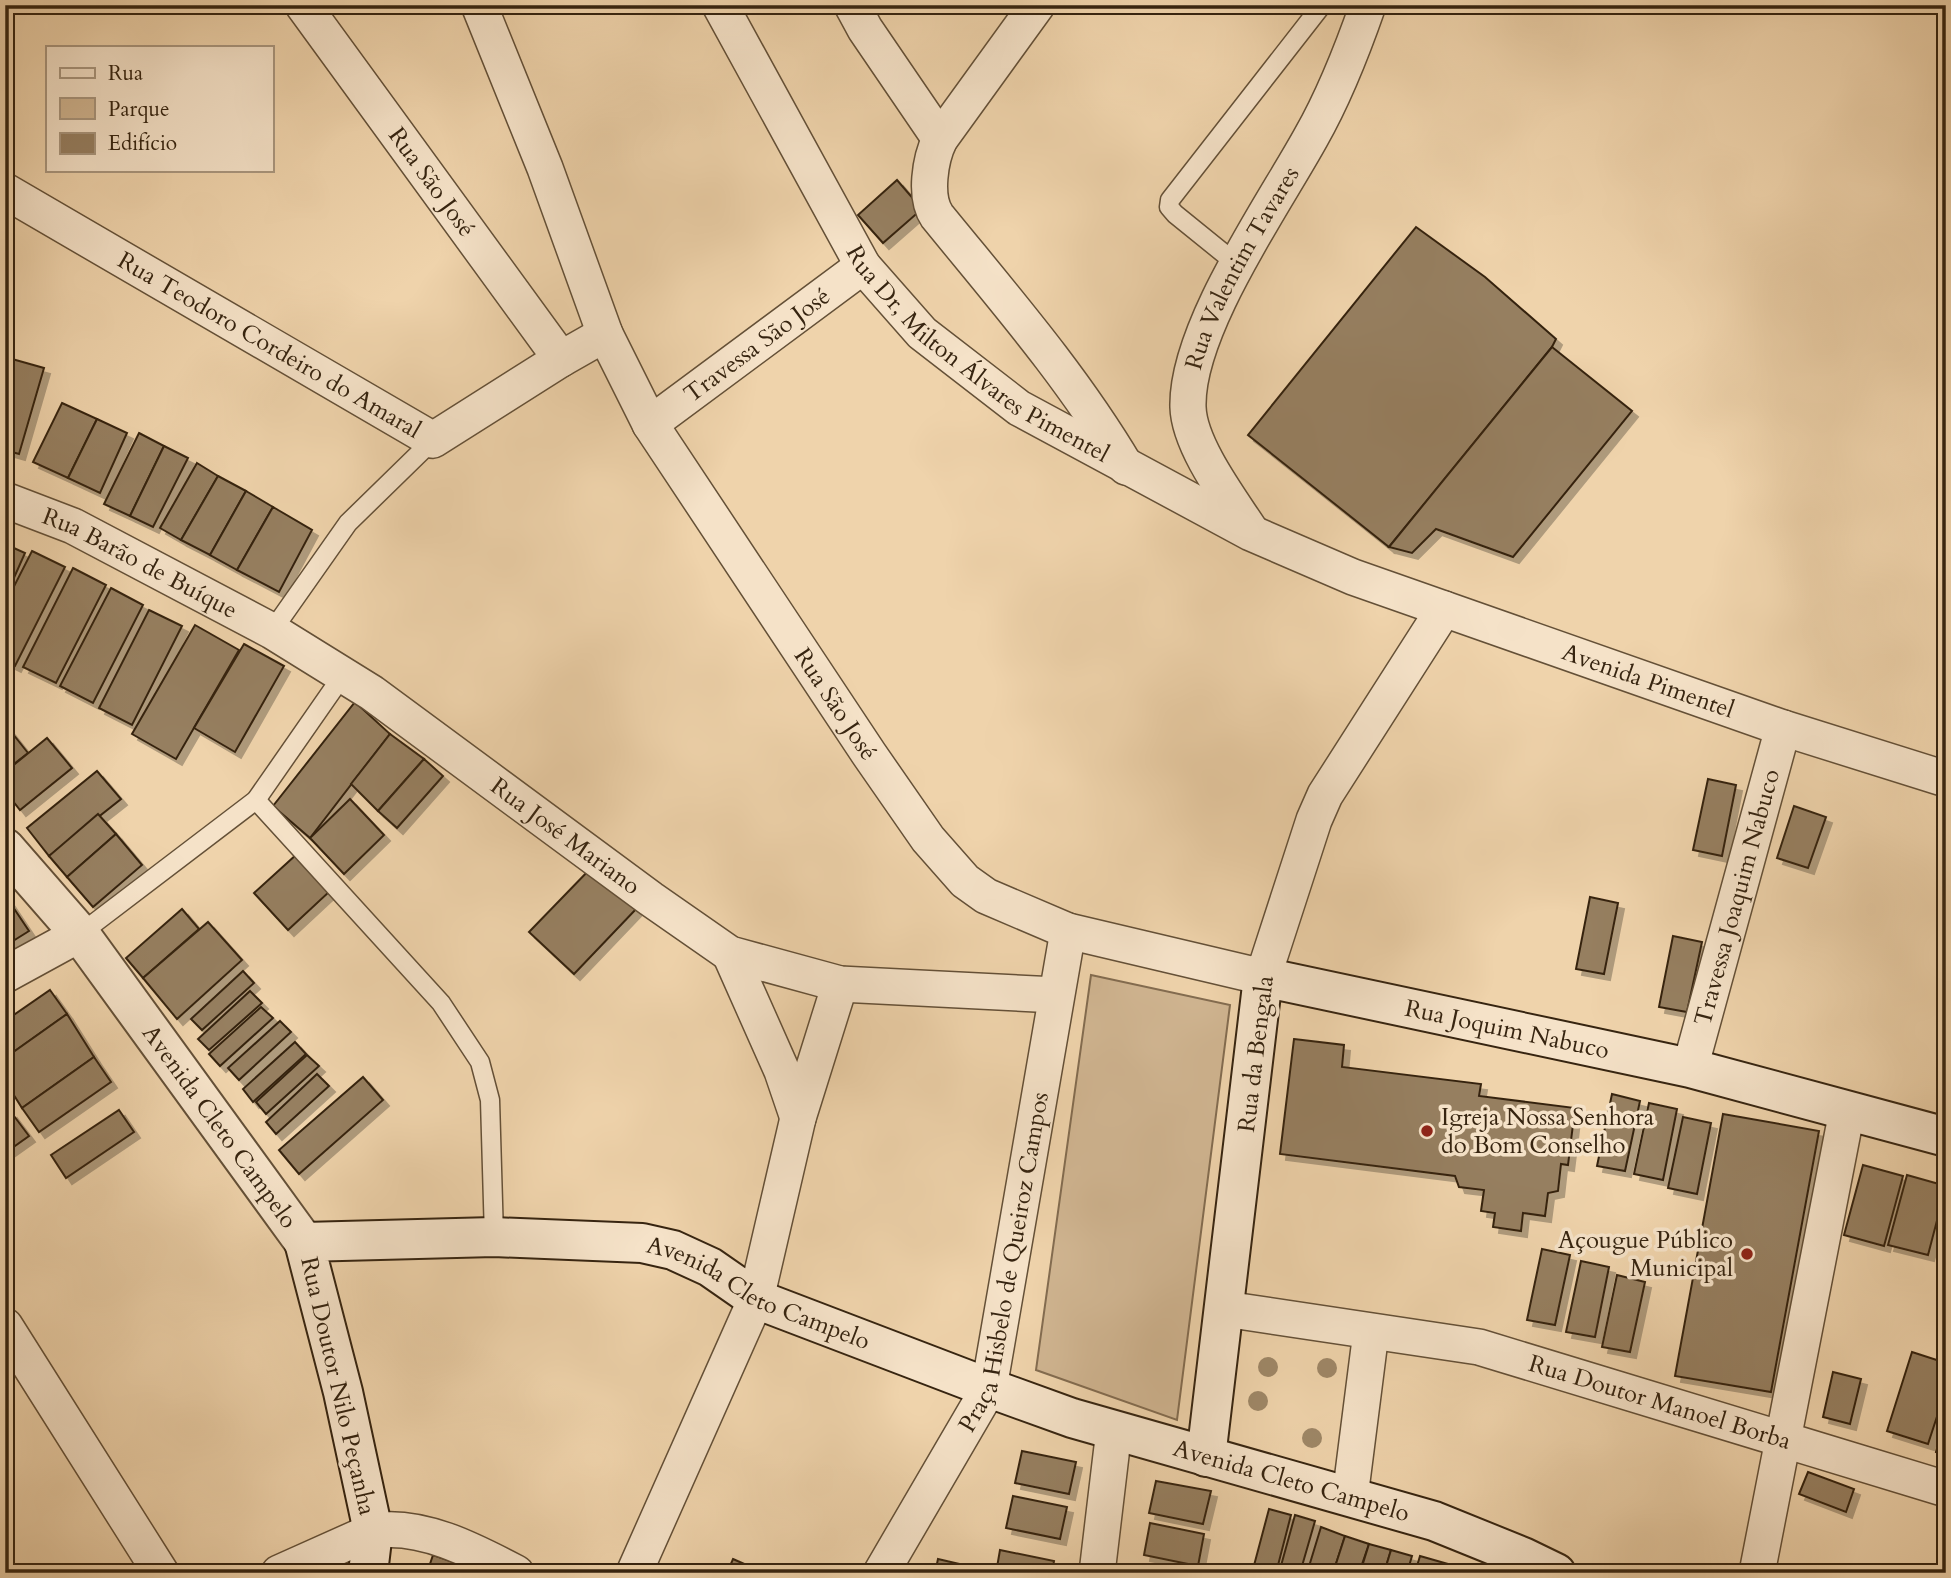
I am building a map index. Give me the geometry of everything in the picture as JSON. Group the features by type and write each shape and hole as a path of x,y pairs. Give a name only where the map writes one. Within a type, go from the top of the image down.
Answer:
{"main road":[{"name":"Avenida Cleto Campelo","path":"5,848 80,934 304,1242 494,1237 642,1243 673,1250 710,1267 755,1299 989,1388 1072,1418 1434,1521 1524,1557 1556,1573"},
{"name":"Rua Joquim Nabuco","path":"1263,977 1690,1068 1946,1137"},
{"name":"Rua da Bengala","path":"1206,1457 1263,977"},
{"name":"Rua Doutor Nilo Peçanha","path":"304,1242 343,1392 373,1531 368,1573"}],"street":[{"name":"Rua São José","path":"303,5 561,359"},
{"path":"479,5 545,168 605,334"},
{"name":"Rua Dr, Milton Álvares Pimentel","path":"720,5 851,247 863,266 922,333 1019,408 1251,533 1353,577"},
{"path":"852,5 865,29 940,139"},
{"path":"1037,5 940,139 934,159 930,203 1065,374 1098,420 1125,467"},
{"name":"Rua Valentim Tavares","path":"1251,533 1199,447 1188,409 1193,364 1210,320 1238,265 1331,100 1368,5"},
{"name":"Rua Teodoro Cordeiro do Amaral","path":"5,191 433,440 605,334"},
{"name":"Travessa São José","path":"650,425 863,266"},
{"name":"Rua São José","path":"605,334 650,425 928,839 965,881 986,896 1068,931"},
{"name":"Rua Barão de Buíque","path":"5,500 73,526 272,631"},
{"name":"Avenida Pimentel","path":"1353,577 1783,728 1946,779"},
{"name":"Rua da Bengala","path":"1263,977 1325,794 1444,609"},
{"name":"Rua José Mariano","path":"272,631 372,694 730,954 840,984 1056,995"},
{"name":"Travessa Joaquim Nabuco","path":"1690,1068 1783,728"},
{"name":"Rua Joquim Nabuco","path":"1068,931 1263,977"},
{"name":"Praça Hisbelo de Queiroz Campos","path":"881,1573 989,1388 1068,931"},
{"path":"5,975 80,934"},
{"path":"730,954 782,1071 798,1118"},
{"path":"634,1573 755,1299 798,1118 840,984"},
{"path":"1757,1573 1847,1111"},
{"name":"Rua Doutor Manoel Borba","path":"1225,1309 1479,1347 1946,1489"},
{"path":"5,1326 161,1573"},
{"path":"1350,1497 1371,1332"},
{"path":"1097,1573 1114,1430"},
{"path":"279,1573 373,1531 389,1528 426,1535 493,1561 516,1573"}],"lane":[{"path":"1238,265 1175,214 1170,207 1170,200 1322,5"},
{"path":"272,631 348,523 433,440"},
{"path":"80,934 256,800 343,675"},
{"path":"256,800 441,1003 481,1062 490,1100 494,1237"}],"green space":[{"path":"1091,975 1230,1005 1177,1420 1036,1370"}],"building":[{"path":"897,180 922,209 883,243 858,215"},
{"path":"1416,227 1485,277 1556,339 1389,547 1248,435"},
{"path":"1552,347 1632,411 1513,557 1436,529 1412,553 1389,547"},
{"path":"5,357 44,368 19,454 5,450"},
{"path":"62,403 97,419 68,478 33,462"},
{"path":"97,419 127,433 100,493 68,478"},
{"path":"139,433 164,446 130,516 104,504"},
{"path":"164,446 188,458 153,527 130,516"},
{"path":"197,463 218,476 181,540 160,528"},
{"path":"218,476 246,491 210,555 181,540"},
{"path":"246,491 273,507 237,570 210,555"},
{"path":"273,507 312,530 279,592 237,570"},
{"path":"5,544 25,553 5,598"},
{"path":"32,551 65,567 15,666 5,661 5,604"},
{"path":"73,568 106,585 56,683 23,667"},
{"path":"111,588 143,605 93,703 60,686"},
{"path":"149,610 182,626 132,725 99,708"},
{"path":"195,625 239,650 176,759 132,734"},
{"path":"244,644 284,666 235,752 194,728"},
{"path":"355,702 390,734 310,838 273,806"},
{"path":"5,724 28,753 5,771"},
{"path":"390,734 424,759 378,811 351,784"},
{"path":"47,738 72,768 20,810 5,791 5,772"},
{"path":"424,759 443,776 397,828 378,811"},
{"path":"97,771 121,799 49,856 27,828"},
{"path":"1708,779 1736,785 1722,856 1693,850"},
{"path":"350,799 384,835 344,874 310,838"},
{"path":"1794,806 1826,817 1808,868 1777,858"},
{"path":"98,814 116,834 67,877 49,856"},
{"path":"116,834 142,865 93,907 67,877"},
{"path":"297,854 330,891 288,930 254,893"},
{"path":"593,866 638,907 574,974 529,932"},
{"path":"5,895 29,931 5,946"},
{"path":"1590,897 1618,903 1604,974 1576,969"},
{"path":"182,909 199,929 143,978 126,958"},
{"path":"208,922 242,960 177,1019 143,978"},
{"path":"1673,936 1702,942 1687,1012 1659,1007"},
{"path":"243,971 254,983 202,1030 191,1019"},
{"path":"50,990 67,1014 5,1058 5,1021"},
{"path":"250,991 262,1003 209,1050 198,1039"},
{"path":"261,1007 273,1018 220,1066 209,1054"},
{"path":"67,1014 94,1057 22,1108 5,1081 5,1058"},
{"path":"280,1021 291,1032 239,1080 228,1068"},
{"name":"Igreja Nossa Senhora do Bom Conselho","path":"1294,1039 1344,1045 1342,1067 1481,1084 1479,1096 1575,1108 1568,1165 1561,1164 1558,1191 1548,1193 1545,1216 1523,1213 1521,1231 1493,1227 1495,1213 1481,1211 1484,1190 1459,1187 1455,1176 1280,1154"},
{"path":"295,1042 306,1054 253,1102 243,1089"},
{"path":"307,1055 319,1066 266,1114 256,1102"},
{"path":"94,1057 111,1082 39,1132 22,1108"},
{"path":"317,1074 329,1086 276,1134 266,1122"},
{"path":"363,1077 383,1100 299,1174 279,1150"},
{"path":"1612,1094 1640,1101 1625,1171 1597,1166"},
{"path":"1649,1103 1677,1109 1663,1180 1634,1174"},
{"path":"119,1110 134,1132 66,1178 51,1155"},
{"path":"11,1112 29,1136 5,1153 5,1116"},
{"name":"Açougue Público Municipal","path":"1723,1114 1819,1131 1771,1392 1675,1376"},
{"path":"1683,1117 1711,1123 1697,1194 1668,1188"},
{"path":"1863,1165 1903,1176 1884,1246 1844,1235"},
{"path":"1907,1175 1946,1186 1928,1255 1888,1245"},
{"path":"1946,1241 1946,1267 1939,1265"},
{"path":"1542,1249 1570,1255 1555,1325 1527,1320"},
{"path":"1581,1261 1609,1267 1595,1337 1566,1332"},
{"path":"1617,1275 1645,1282 1630,1352 1602,1347"},
{"path":"1912,1352 1946,1363 1946,1389 1928,1444 1887,1431"},
{"path":"1833,1372 1861,1379 1850,1424 1823,1417"},
{"path":"1946,1410 1946,1455 1936,1452"},
{"path":"1022,1451 1076,1462 1069,1494 1015,1483"},
{"path":"1808,1472 1854,1489 1846,1512 1799,1494"},
{"path":"1156,1481 1211,1491 1203,1524 1149,1513"},
{"path":"1013,1496 1067,1507 1060,1539 1006,1528"},
{"path":"1269,1509 1291,1515 1276,1573 1252,1573"},
{"path":"1295,1515 1315,1521 1300,1573 1279,1573"},
{"path":"1150,1523 1204,1534 1198,1566 1144,1555"},
{"path":"1321,1527 1345,1536 1333,1573 1307,1573"},
{"path":"1345,1536 1369,1544 1359,1573 1333,1573"},
{"path":"1369,1544 1391,1550 1384,1573 1360,1573"},
{"path":"1000,1550 1054,1561 1052,1573 996,1573"},
{"path":"1391,1550 1412,1556 1407,1573 1384,1573"},
{"path":"433,1555 462,1565 460,1573 427,1573"},
{"path":"1420,1556 1455,1566 1453,1573 1415,1573"},
{"path":"733,1559 765,1573 727,1573"},
{"path":"938,1559 981,1569 980,1573 935,1573"}],"place":[{"name":"Igreja Nossa Senhora do Bom Conselho","path":"1427,1131"},
{"name":"Açougue Público Municipal","path":"1747,1254"}]}
